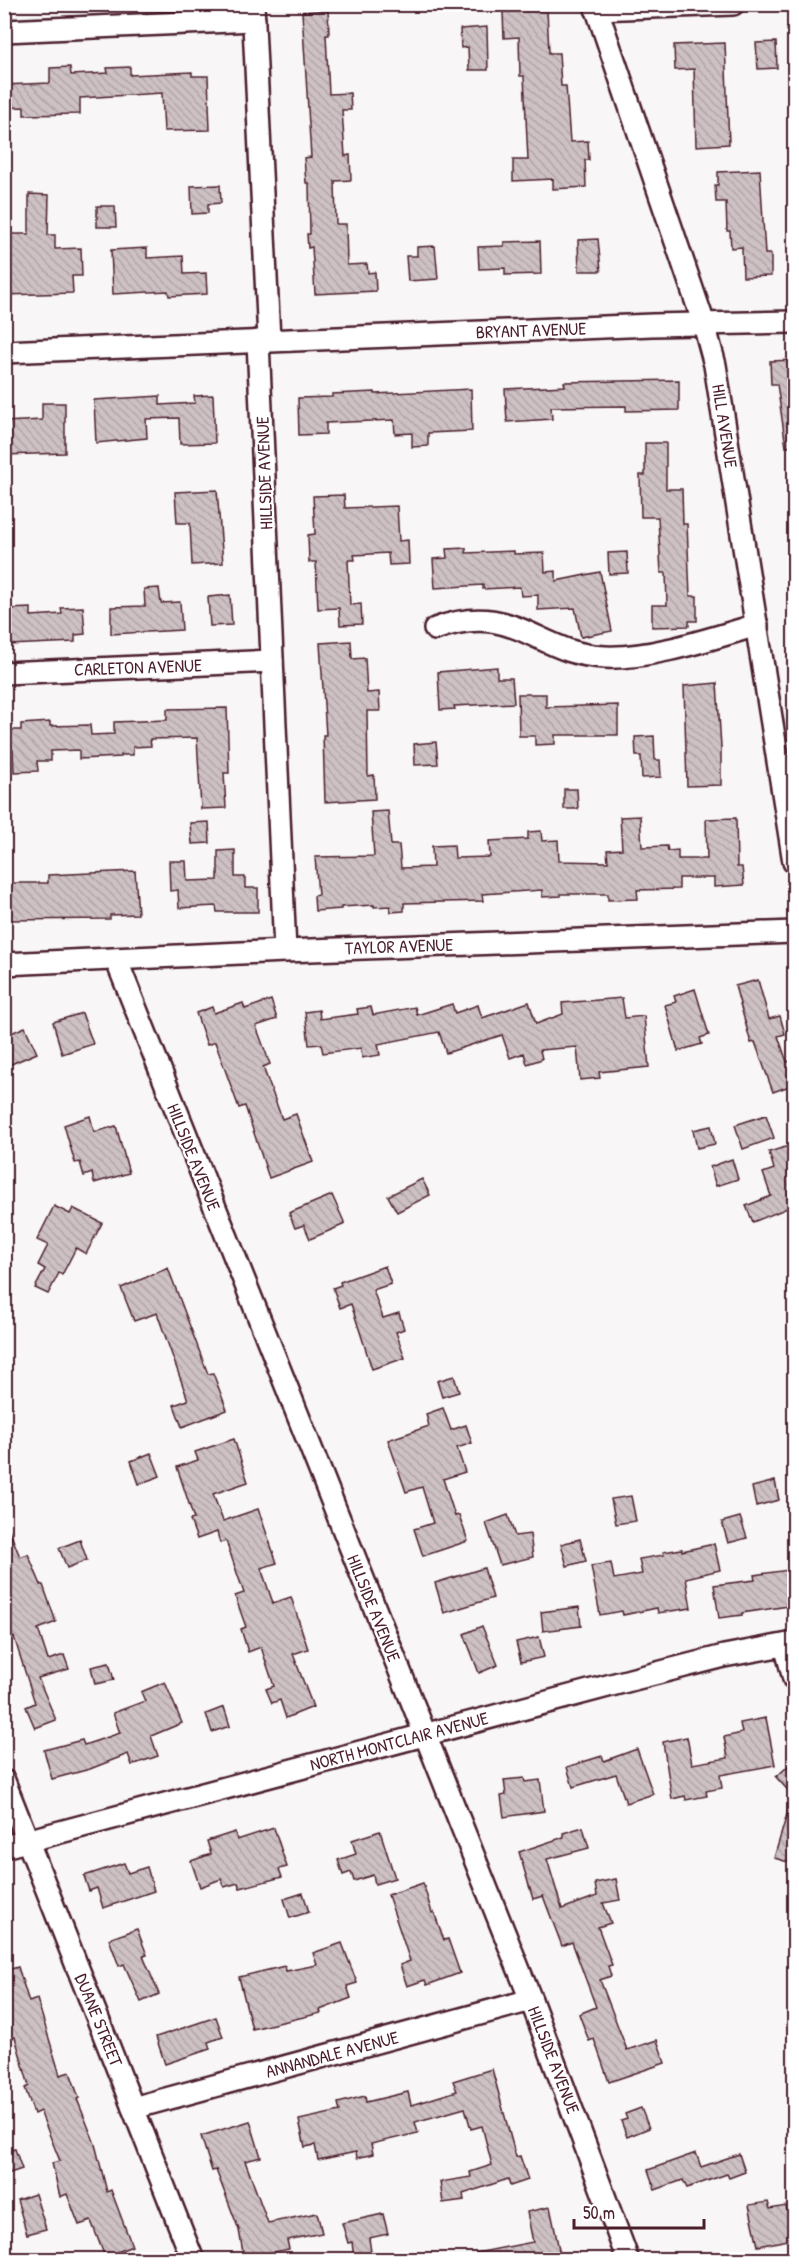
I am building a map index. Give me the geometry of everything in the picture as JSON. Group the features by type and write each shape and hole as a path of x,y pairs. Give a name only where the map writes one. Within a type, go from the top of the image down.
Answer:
{"street":[{"path":"595,7 733,4"},
{"name":"HILL AVENUE","path":"595,7 704,324 715,364 795,862"},
{"path":"4,31 253,12"},
{"name":"HILLSIDE AVENUE","path":"253,12 272,662 285,951"},
{"name":"BRYANT AVENUE","path":"4,352 795,322"},
{"path":"435,629 466,620 497,621 515,626 570,650 605,657 670,649 757,625"},
{"name":"CARLETON AVENUE","path":"4,673 272,662"},
{"name":"TAYLOR AVENUE","path":"4,964 795,932"},
{"name":"HILLSIDE AVENUE","path":"116,959 531,2000 628,2259"},
{"path":"790,1644 795,1679"},
{"name":"NORTH MONTCLAIR AVENUE","path":"4,1847 713,1659 790,1644"},
{"name":"DUANE STREET","path":"4,1781 193,2259"},
{"name":"ANNANDALE AVENUE","path":"134,2108 531,2000"}],"building":[{"path":"328,10 329,35 326,35 329,94 350,93 351,110 342,110 345,156 350,155 351,180 335,181 336,224 346,224 347,265 367,264 368,273 375,272 376,291 315,294 312,247 308,248 307,234 310,234 309,183 306,183 304,158 311,157 302,12"},
{"path":"547,10 549,53 559,53 561,86 566,86 570,142 588,141 589,160 585,160 586,187 553,189 553,179 513,181 513,160 528,160 524,76 520,76 519,37 504,38 503,12"},
{"path":"487,27 488,70 469,70 468,47 461,48 460,29"},
{"path":"776,42 777,68 758,69 756,43"},
{"path":"725,43 729,144 696,146 694,69 675,70 674,45"},
{"path":"70,67 71,75 108,73 107,68 130,67 130,75 192,72 192,76 208,76 210,130 164,131 162,93 80,98 80,114 24,115 24,107 4,108 4,85 50,83 50,68"},
{"path":"760,170 765,254 771,254 771,276 743,277 742,247 731,248 730,231 727,231 726,202 716,202 715,185 718,185 718,172"},
{"path":"220,185 221,203 208,204 208,213 192,214 191,186"},
{"path":"29,194 49,195 48,235 55,235 55,249 81,248 82,276 72,276 73,293 4,295 4,234 29,234"},
{"path":"97,206 115,206 116,227 97,227"},
{"path":"598,239 601,271 579,271 578,240"},
{"path":"540,241 541,274 505,275 505,268 479,269 478,247 504,246 504,242"},
{"path":"435,246 438,279 408,281 406,256 417,256 417,247"},
{"path":"147,248 147,258 183,256 184,274 206,273 207,294 169,296 168,291 113,294 111,250"},
{"path":"795,360 795,447 786,447 777,384 771,384 770,361"},
{"path":"679,380 679,410 626,411 626,406 551,407 552,419 507,422 505,389 565,386 564,382"},
{"path":"471,389 472,431 428,433 428,446 412,447 412,433 395,434 394,420 326,423 326,434 299,435 298,398 332,397 332,394"},
{"path":"213,395 215,443 180,444 179,418 146,419 147,438 96,443 94,400 160,396 160,405 195,403 194,396"},
{"path":"42,403 65,403 65,453 4,455 4,422 42,420"},
{"path":"645,443 666,443 666,489 682,489 683,524 687,524 690,596 697,596 697,621 689,621 689,626 652,627 652,605 667,605 666,573 661,573 658,517 641,517 640,475 645,475"},
{"path":"217,490 223,563 192,565 190,523 177,523 175,492"},
{"path":"344,495 345,508 397,506 399,541 408,540 409,564 389,565 388,553 354,555 355,560 348,560 350,605 361,604 362,624 340,625 339,608 318,609 316,562 309,562 308,535 315,534 313,496"},
{"path":"466,548 466,553 514,551 514,554 544,553 545,572 556,571 556,581 600,572 612,631 581,637 575,608 538,610 538,595 521,596 520,587 483,589 483,585 435,588 433,559 447,558 446,549"},
{"path":"627,552 628,573 609,574 608,553"},
{"path":"159,588 161,603 180,602 182,630 111,634 111,607 145,606 144,589"},
{"path":"230,595 232,625 210,626 208,597"},
{"path":"83,607 85,634 75,635 75,642 9,645 8,609 31,608 31,616 62,614 61,608"},
{"path":"351,641 352,659 365,658 367,693 379,692 380,711 367,711 368,776 374,775 375,799 325,802 323,735 326,735 320,643"},
{"path":"497,667 497,678 512,678 514,703 454,706 455,709 440,710 438,672"},
{"path":"717,683 721,785 687,786 684,686"},
{"path":"518,694 546,694 546,707 618,705 618,735 555,735 555,744 535,745 535,736 519,736"},
{"path":"227,708 229,773 224,773 226,808 201,809 197,738 150,739 151,746 133,747 133,755 121,755 121,757 79,759 79,750 51,751 51,761 37,761 38,771 14,772 13,750 4,750 4,730 21,730 21,724 50,722 50,726 90,725 91,735 114,734 114,722 167,720 167,709"},
{"path":"654,736 655,760 660,760 661,777 642,778 641,756 636,756 635,737"},
{"path":"436,742 438,764 415,765 414,744"},
{"path":"564,789 577,789 578,809 564,809"},
{"path":"388,811 391,845 399,845 401,868 433,867 432,846 454,845 455,858 490,857 489,841 528,839 528,832 541,831 542,841 558,840 559,861 608,862 607,850 622,849 620,817 640,816 642,847 667,846 668,851 678,850 678,859 707,859 706,819 736,818 737,867 742,867 744,885 714,887 714,878 679,878 679,889 637,890 638,899 608,900 608,894 561,894 561,896 542,897 542,890 482,894 483,901 404,903 404,911 391,912 390,906 374,907 374,905 315,911 314,896 318,895 315,857 374,856 371,812"},
{"path":"209,822 210,843 192,844 190,823"},
{"path":"235,850 235,877 245,877 245,888 258,888 258,912 217,912 216,906 179,908 178,890 170,891 169,861 186,861 187,881 218,880 218,851"},
{"path":"135,871 138,914 110,915 110,919 4,920 4,883 48,883 48,875"},
{"path":"758,980 769,1019 780,1016 785,1034 778,1036 787,1062 795,1059 795,1084 773,1092 755,1042 751,1043 735,986"},
{"path":"695,989 709,1035 700,1038 702,1044 678,1051 665,1005 676,1002 674,996"},
{"path":"622,998 625,1018 644,1016 649,1067 599,1072 600,1078 580,1080 577,1047 540,1050 542,1059 527,1064 524,1053 510,1058 502,1035 446,1053 439,1032 378,1044 380,1055 362,1058 361,1048 323,1053 321,1044 309,1045 305,1012 319,1010 320,1019 358,1014 357,1009 371,1007 373,1015 415,1007 417,1015 452,1004 455,1013 478,1005 482,1018 529,1002 536,1024 563,1014 562,1003"},
{"path":"271,1000 277,1019 256,1026 270,1064 263,1067 282,1119 296,1114 313,1162 269,1178 245,1106 239,1108 215,1042 207,1045 196,1013 212,1007 214,1013 243,1003 245,1009"},
{"path":"82,1013 93,1044 62,1054 53,1022"},
{"path":"25,1027 37,1053 4,1067 4,1036"},
{"path":"766,1115 774,1138 743,1149 735,1125"},
{"path":"90,1116 94,1132 116,1126 129,1173 94,1183 92,1173 84,1176 80,1162 75,1163 64,1125"},
{"path":"711,1126 715,1144 697,1148 693,1130"},
{"path":"795,1144 795,1205 753,1222 746,1206 771,1196 763,1173 774,1169 769,1152"},
{"path":"732,1159 738,1179 716,1186 710,1167"},
{"path":"422,1179 430,1195 397,1212 388,1196"},
{"path":"332,1195 345,1224 310,1239 304,1225 295,1228 289,1213"},
{"path":"54,1206 70,1214 73,1208 102,1223 86,1254 76,1248 62,1275 59,1273 48,1294 35,1288 45,1269 38,1265 48,1245 37,1240"},
{"path":"385,1266 391,1284 373,1290 383,1318 399,1313 404,1329 396,1332 405,1358 372,1369 351,1304 340,1308 333,1288 341,1285 340,1282"},
{"path":"168,1268 208,1374 213,1373 227,1410 182,1427 174,1405 188,1400 157,1313 134,1321 121,1288"},
{"path":"454,1376 459,1392 442,1397 437,1381"},
{"path":"443,1408 451,1430 466,1425 472,1443 457,1448 465,1472 443,1479 455,1516 459,1515 468,1541 423,1556 414,1529 433,1523 422,1487 406,1492 388,1440 429,1426 426,1414"},
{"path":"234,1439 248,1482 213,1494 223,1521 258,1509 277,1563 261,1568 273,1603 291,1597 308,1649 293,1654 313,1707 286,1718 280,1700 272,1703 266,1689 274,1686 261,1647 248,1652 241,1629 246,1627 235,1596 244,1593 226,1541 220,1543 217,1532 197,1539 190,1520 194,1519 177,1467 198,1460 195,1452"},
{"path":"151,1453 160,1476 139,1484 131,1461"},
{"path":"775,1481 779,1500 756,1506 752,1487"},
{"path":"631,1496 636,1521 616,1524 611,1499"},
{"path":"508,1515 515,1536 530,1534 533,1557 500,1565 486,1523"},
{"path":"740,1517 747,1538 728,1543 722,1522"},
{"path":"4,1522 6,1522 20,1557 28,1554 41,1585 43,1585 56,1622 38,1629 48,1660 64,1655 69,1669 38,1678 56,1720 35,1728 26,1707 35,1703 14,1637 12,1638 4,1618"},
{"path":"580,1539 586,1561 567,1566 561,1544"},
{"path":"80,1540 87,1560 67,1568 59,1548"},
{"path":"714,1544 720,1570 686,1578 691,1608 658,1613 657,1608 623,1615 622,1611 600,1615 591,1566 611,1563 614,1579 642,1574 639,1559 664,1555 663,1552 682,1549 682,1551"},
{"path":"484,1568 493,1598 444,1613 435,1583"},
{"path":"795,1569 795,1605 719,1618 714,1585 755,1580 754,1575"},
{"path":"579,1607 581,1626 543,1631 541,1612"},
{"path":"482,1626 498,1665 479,1673 464,1634"},
{"path":"539,1637 544,1657 521,1662 516,1642"},
{"path":"109,1663 114,1680 95,1684 91,1667"},
{"path":"165,1682 182,1723 151,1736 158,1756 132,1765 128,1754 90,1769 52,1779 44,1750 82,1740 84,1745 120,1733 113,1713 145,1701 141,1692"},
{"path":"224,1707 230,1726 212,1732 206,1714"},
{"path":"766,1718 775,1765 720,1775 722,1788 706,1791 707,1796 686,1800 685,1796 672,1799 663,1742 687,1737 692,1764 728,1758 724,1737 742,1733 740,1723"},
{"path":"637,1749 653,1794 626,1803 616,1774 573,1787 567,1767 602,1756 604,1761"},
{"path":"795,1760 795,1798 776,1777"},
{"path":"524,1778 525,1782 540,1780 544,1811 504,1817 501,1796 506,1795 504,1780"},
{"path":"791,1801 795,1801 795,1864 774,1858"},
{"path":"583,1827 589,1848 547,1859 562,1909 597,1896 595,1883 616,1879 620,1900 603,1903 611,1923 598,1927 612,1965 608,1966 611,1976 600,1980 627,2050 657,2040 665,2063 609,2082 594,2039 589,2041 579,2014 596,2007 572,1942 562,1946 543,1896 533,1899 519,1852 564,1837 563,1833"},
{"path":"274,1828 287,1867 279,1869 282,1877 240,1888 238,1883 224,1887 221,1879 200,1887 191,1861 211,1854 207,1841 235,1832 237,1840"},
{"path":"380,1831 395,1878 375,1884 373,1875 354,1881 351,1872 343,1875 338,1860 356,1854 352,1840"},
{"path":"124,1863 128,1873 147,1867 154,1891 103,1908 97,1888 89,1891 84,1876"},
{"path":"423,1883 432,1913 434,1912 444,1940 448,1939 460,1973 427,1985 425,1980 407,1986 400,1965 410,1961 388,1895"},
{"path":"303,1893 309,1912 290,1918 284,1899"},
{"path":"137,1929 147,1955 143,1956 159,1994 141,2002 124,1964 119,1966 109,1939"},
{"path":"342,1943 357,1983 347,1986 351,1998 320,2010 321,2013 252,2029 239,1977 285,1966 286,1971 317,1965 313,1953"},
{"path":"18,1967 29,2002 37,1999 60,2075 70,2072 79,2098 77,2099 95,2144 107,2192 111,2190 132,2246 105,2257 91,2221 79,2225 67,2194 60,2197 52,2163 60,2161 40,2111 34,2114 25,2088 29,2086 15,2037 4,2040 4,1971"},
{"path":"216,2017 223,2037 208,2042 210,2049 165,2064 156,2037"},
{"path":"492,2069 516,2157 520,2156 528,2180 510,2186 508,2179 463,2194 464,2200 443,2203 440,2182 471,2177 470,2172 492,2165 482,2126 471,2129 465,2108 415,2122 418,2133 371,2144 373,2154 357,2158 356,2152 318,2160 315,2145 305,2147 299,2120 340,2111 338,2103 365,2096 366,2102 408,2092 411,2105 457,2091 453,2081"},
{"path":"641,2108 649,2128 627,2137 621,2121 627,2119 625,2114"},
{"path":"250,2121 261,2157 245,2161 268,2223 317,2213 322,2233 287,2240 289,2249 244,2258 239,2230 216,2170 212,2171 201,2136"},
{"path":"15,2149 22,2169 4,2175 4,2152"},
{"path":"696,2153 701,2167 739,2154 745,2172 729,2178 727,2174 687,2188 683,2180 655,2190 648,2170"},
{"path":"35,2194 46,2229 27,2234 17,2200"},
{"path":"768,2202 770,2209 786,2206 793,2239 758,2246 749,2205"},
{"path":"550,2207 561,2259 476,2259 476,2253 533,2242 527,2212"},
{"path":"383,2214 388,2234 369,2238 372,2259 354,2259 352,2242 348,2243 342,2223"}]}
